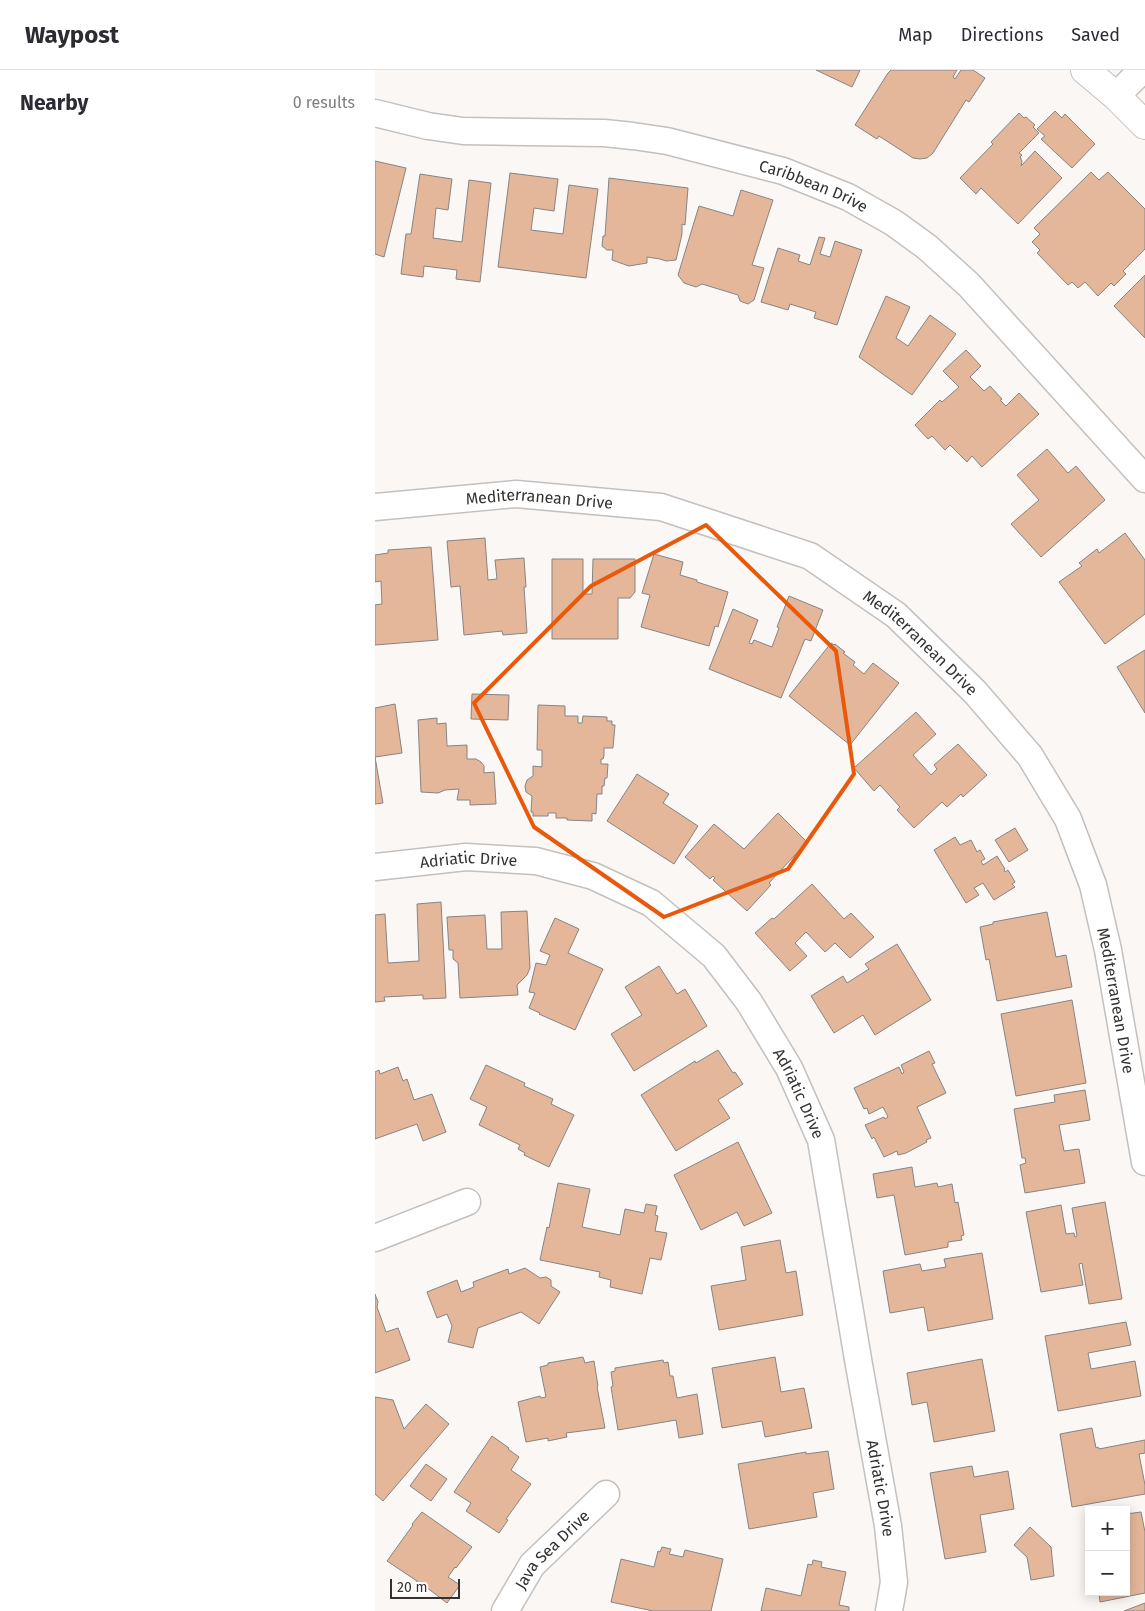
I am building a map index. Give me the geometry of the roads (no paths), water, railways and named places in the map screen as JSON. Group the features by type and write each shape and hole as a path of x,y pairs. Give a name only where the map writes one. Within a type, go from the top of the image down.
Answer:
{"street":[{"path":"1085,70 1116,96 1145,125"},
{"path":"1116,96 1142,70"},
{"name":"Caribbean Drive","path":"375,113 428,126 463,131 604,133 667,141 783,170 848,197 894,223 927,247 969,285 1145,479"},
{"name":"Mediterranean Drive","path":"375,507 515,494 661,507 810,556 896,615 975,692 1030,756 1068,819 1095,894 1108,950 1145,1162"},
{"name":"Adriatic Drive","path":"375,867 465,857 536,862 593,876 651,903 714,956 749,1002 789,1068 821,1140 888,1526 894,1582 889,1611"},
{"path":"375,1238 467,1202"},
{"name":"Java Sea Drive","path":"505,1611 532,1566 606,1494"}]}
